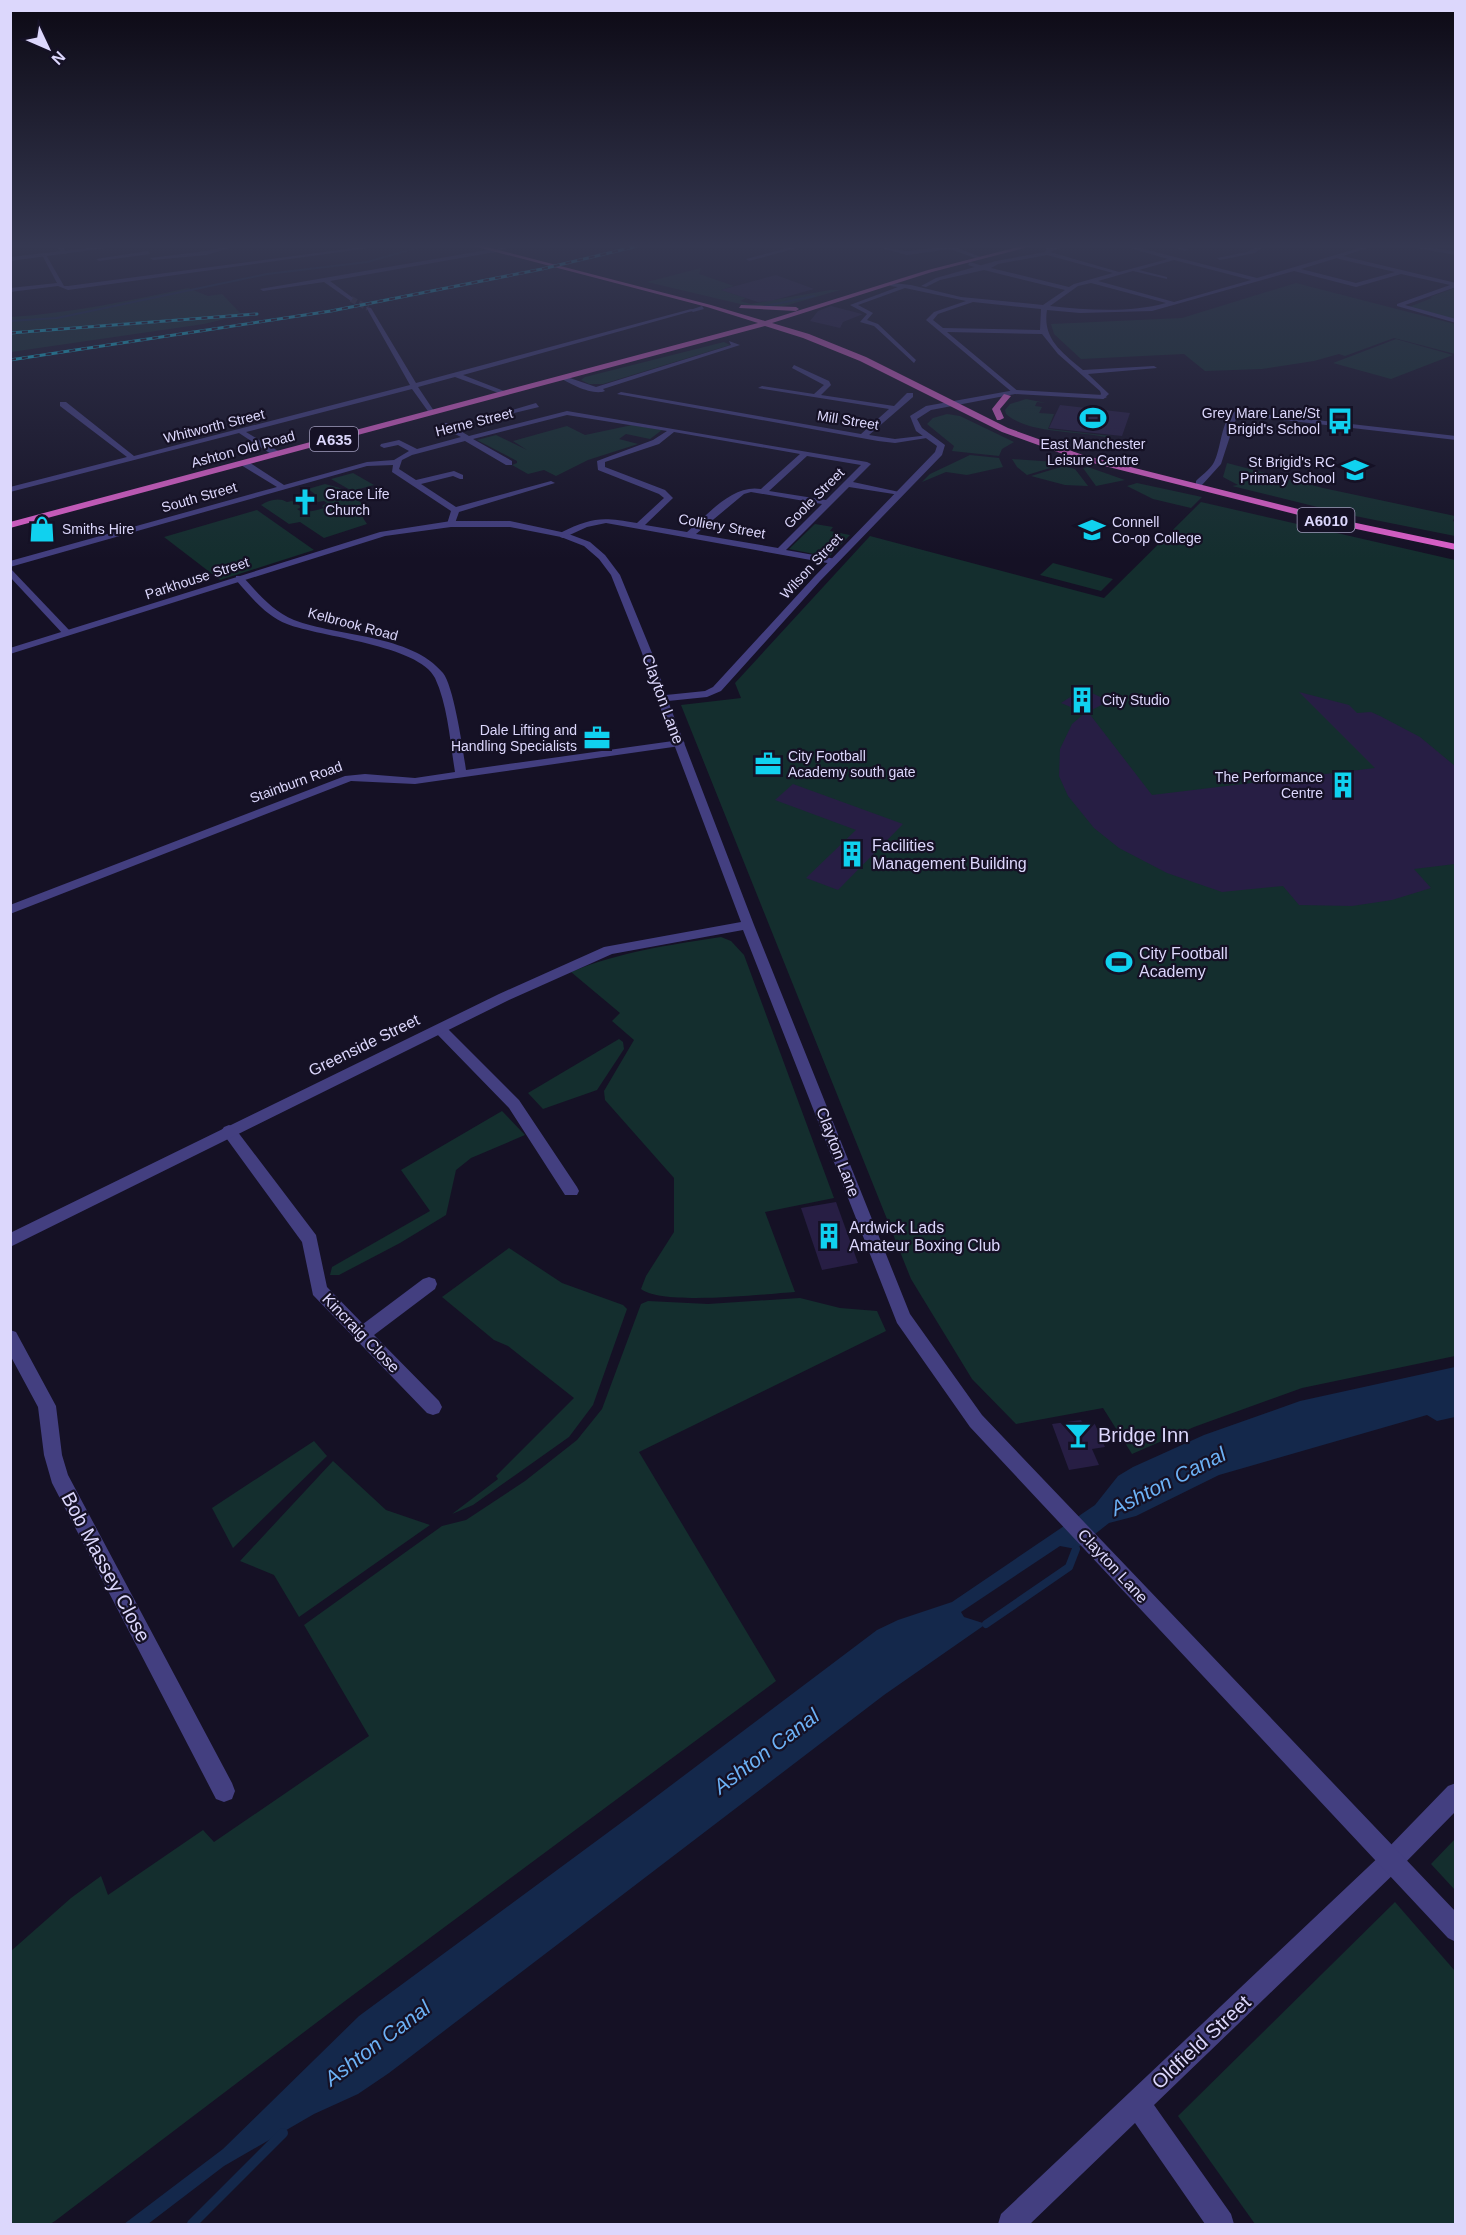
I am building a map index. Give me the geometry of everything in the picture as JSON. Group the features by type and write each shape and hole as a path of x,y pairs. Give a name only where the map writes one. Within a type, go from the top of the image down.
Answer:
{"highway":[{"name":"Ashton Old Road","path":"656,352 661,350"},
{"name":"Ashton Old Road","path":"10,525 665,350"},
{"name":"A6010","path":"842,350 922,389 1089,452 1199,483 1324,514 1455,541"},
{"path":"848,350 851,354"},
{"name":"A6010","path":"863,350 959,404 1031,440 1086,459 1342,524 1455,547"},
{"path":"1000,418 996,409 1011,394"}],"street":[{"path":"393,350 433,412"},
{"name":"Whitworth Street","path":"10,490 547,350"},
{"path":"593,390 720,350"},
{"path":"903,350 914,361"},
{"path":"963,350 1011,394"},
{"path":"915,421 959,404 1011,394 1038,392 1103,397 1106,394 1062,350"},
{"path":"794,367 827,382 828,385 815,396"},
{"path":"1083,372 1155,368"},
{"path":"457,375 501,393"},
{"path":"561,377 593,390 611,393"},
{"path":"762,387 895,408"},
{"path":"915,421 926,402 922,389"},
{"name":"Mill Street","path":"621,394 895,441 929,436"},
{"path":"862,436 910,395"},
{"path":"63,404 134,459"},
{"path":"506,413 536,405"},
{"path":"520,410 541,419"},
{"name":"Herne Street","path":"396,462 403,456 416,451 541,419 578,413 867,464"},
{"path":"1199,483 1217,464 1231,421 1234,415 1239,413 1455,438"},
{"path":"915,421 929,436"},
{"path":"769,429 778,422"},
{"path":"444,425 509,463"},
{"path":"639,526 668,501 667,495 601,468 601,461 656,442 673,430"},
{"path":"240,431 277,454"},
{"path":"751,443 760,436"},
{"name":"Wilson Street","path":"662,699 707,694 717,689 834,561 941,450 940,445 929,436"},
{"path":"384,446 399,442 416,451"},
{"path":"763,492 807,452"},
{"name":"South Street","path":"10,564 376,462 396,462"},
{"path":"396,462 395,470 455,510 551,483"},
{"path":"244,463 284,488"},
{"name":"Goole Street","path":"780,551 867,464"},
{"path":"415,483 454,473 460,477"},
{"path":"848,484 900,493"},
{"path":"690,534 741,492 751,490 828,503"},
{"path":"451,524 455,510"},
{"name":"Colliery Street","path":"563,535 605,516 639,526 834,561"},
{"name":"Clayton Lane","path":"392,532 451,524 510,524 563,535 587,544 602,556 615,575 647,653 662,699 748,925 903,1318 976,1421 1392,1860 1455,1930"},
{"name":"Parkhouse Street","path":"10,651 392,532"},
{"path":"10,571 67,633"},
{"name":"Kelbrook Road","path":"239,578 269,610 291,622 396,648 420,660 439,675 452,718 461,774"},
{"name":"Stainburn Road","path":"10,910 349,777 366,776 415,781 680,742"},
{"name":"Greenside Street","path":"10,1241 504,997 609,950 748,925"},
{"path":"440,1029 514,1104 571,1191"},
{"name":"Kincraig Close","path":"229,1131 310,1240 319,1290 434,1407"},
{"path":"362,1335 429,1284"},
{"name":"Bob Massey Close","path":"10,1337 47,1406 53,1455 59,1477 224,1791"},
{"name":"Oldfield Street","path":"1011,2224 1392,1860 1455,1794"},
{"path":"1137,2103 1221,2224"}],"green space":[{"path":"691,350 713,350 603,384 589,384 581,380 585,377"},
{"path":"1072,350 1361,350 1345,356 1339,354 1314,361 1262,369 1205,371 1184,354 1081,359"},
{"path":"1366,350 1436,350 1453,355 1391,379 1333,363"},
{"path":"1441,350 1455,350 1455,354"},
{"path":"1026,399 1046,403 1037,402 1035,406 1042,407 1039,413 1054,414 1048,429 1111,436 1110,438 1042,429 1016,421 1006,414 1005,410 1010,404"},
{"path":"947,414 960,416 1014,442 1002,449 999,456 952,451 954,446 927,424 933,418"},
{"path":"632,425 662,430 650,439 626,434 619,439 638,444 588,460 556,476 544,470 528,474 512,465 517,461 477,440 496,435 527,450 513,441 567,426 585,435"},
{"path":"970,455 999,458 1003,467 967,475 946,472 922,482 930,474"},
{"path":"1012,459 1056,462 1060,465 1027,475 1017,467"},
{"path":"1227,463 1323,488 1455,516 1453,521 1455,522 1455,536 1350,515 1232,486 1238,485 1223,477"},
{"path":"1064,466 1075,469 1088,486 1065,485 1031,476"},
{"path":"1088,467 1125,480 1096,486 1083,468"},
{"path":"353,473 374,485 352,491 331,479"},
{"path":"1137,483 1202,497 1191,508 1153,499 1127,486"},
{"path":"325,484 340,488 369,508 363,518 367,524 324,538 300,522 289,524 261,505 277,499 292,501 302,507 297,509 302,511 324,508 322,506 327,503 318,502 308,496 315,494 308,489"},
{"name":"City Football Academy","path":"1201,502 1455,560 1455,1356 1302,1388 1194,1427 1132,1454 1103,1408 1016,1424 972,1379 911,1279 681,705 741,698 735,683 870,536 1104,598"},
{"path":"257,510 314,550 220,580 164,537"},
{"path":"815,524 833,527 830,531 850,535 829,557 789,549"},
{"path":"1053,563 1113,579 1101,591 1040,575"},
{"path":"721,937 731,941 744,955 834,1198 765,1212 795,1292 715,1298 670,1297 652,1294 641,1289 646,1276 674,1232 674,1178 605,1100 604,1091 634,1040 612,1021 620,1013 571,972 626,954"},
{"path":"619,1039 623,1042 624,1049 597,1090 543,1109 528,1093"},
{"path":"502,1111 525,1135 471,1158 456,1170 446,1215 400,1243 339,1275 330,1275 332,1267 430,1211 401,1170"},
{"path":"509,1248 562,1283 623,1305 627,1309 593,1405 569,1437 473,1505 452,1514 498,1479 496,1476 574,1398 508,1346 494,1340 442,1297"},
{"path":"800,1298 840,1308 877,1311 886,1331 639,1452 776,1681 345,2001 55,2221 50,2224 11,2224 11,1951 71,1898 101,1876 108,1895 203,1830 214,1842 369,1736 304,1625 442,1526 466,1520 525,1481 577,1440 602,1409 641,1304 648,1301 708,1304"},
{"path":"314,1441 327,1456 233,1548 212,1508"},
{"path":"333,1461 386,1510 430,1525 299,1617 274,1575 240,1561"},
{"path":"1455,1839 1455,1890 1431,1864"},
{"path":"1395,1902 1455,1971 1455,2224 1255,2224 1178,2116"}],"water":[{"name":"Ashton Canal","path":"1455,1367 1455,1417 1437,1421 1427,1415 1219,1475 1136,1516 1109,1523 1076,1549 1060,1546 961,1612 964,1617 986,1624 884,1695 389,2073 358,2094 314,2114 224,2166 148,2224 124,2224 223,2149 359,2016 877,1630 898,1620 952,1602 1095,1505 1118,1476 1133,1467 1204,1435 1300,1401"}],"building":[{"name":"East Manchester Leisure Centre","path":"1060,405 1130,413 1122,436 1049,428"},
{"name":"The Performance Centre","path":"1083,689 1109,701 1088,712 1152,795 1375,768 1299,692 1349,705 1357,713 1371,712 1380,716 1420,737 1455,766 1455,864 1414,869 1431,888 1392,900 1352,906 1299,905 1283,886 1222,892 1167,873 1119,848 1094,828 1068,796 1059,776 1060,749 1072,724 1085,713 1061,703"},
{"name":"Facilities Management Building","path":"793,784 903,824 838,890 806,878 856,830 775,800"},
{"name":"Ardwick Lads Amateur Boxing Club","path":"836,1202 858,1263 822,1270 801,1208"},
{"name":"Bridge Inn","path":"1081,1420 1083,1424 1094,1422 1105,1447 1092,1449 1099,1465 1069,1470 1052,1424"}],"waterway":[{"path":"986,1624 1069,1567 1076,1549"},
{"path":"192,2224 283,2133"}],"railway":[{"path":"10,360 74,350"}],"place":[{"name":"East Manchester Leisure Centre","path":"1093,418"},
{"name":"Grey Mare Lane/St Brigid's School","path":"1340,421"},
{"name":"St Brigid's RC Primary School","path":"1355,470"},
{"name":"Grace Life Church","path":"305,502"},
{"name":"Smiths Hire","path":"42,529"},
{"name":"Connell Co-op College","path":"1092,530"},
{"name":"City Studio","path":"1082,700"},
{"name":"Dale Lifting and Handling Specialists","path":"597,738"},
{"name":"City Football Academy south gate","path":"768,764"},
{"name":"The Performance Centre","path":"1343,785"},
{"name":"Facilities Management Building","path":"852,854"},
{"name":"City Football Academy","path":"1119,962"},
{"name":"Ardwick Lads Amateur Boxing Club","path":"829,1236"},
{"name":"Bridge Inn","path":"1078,1435"}]}
